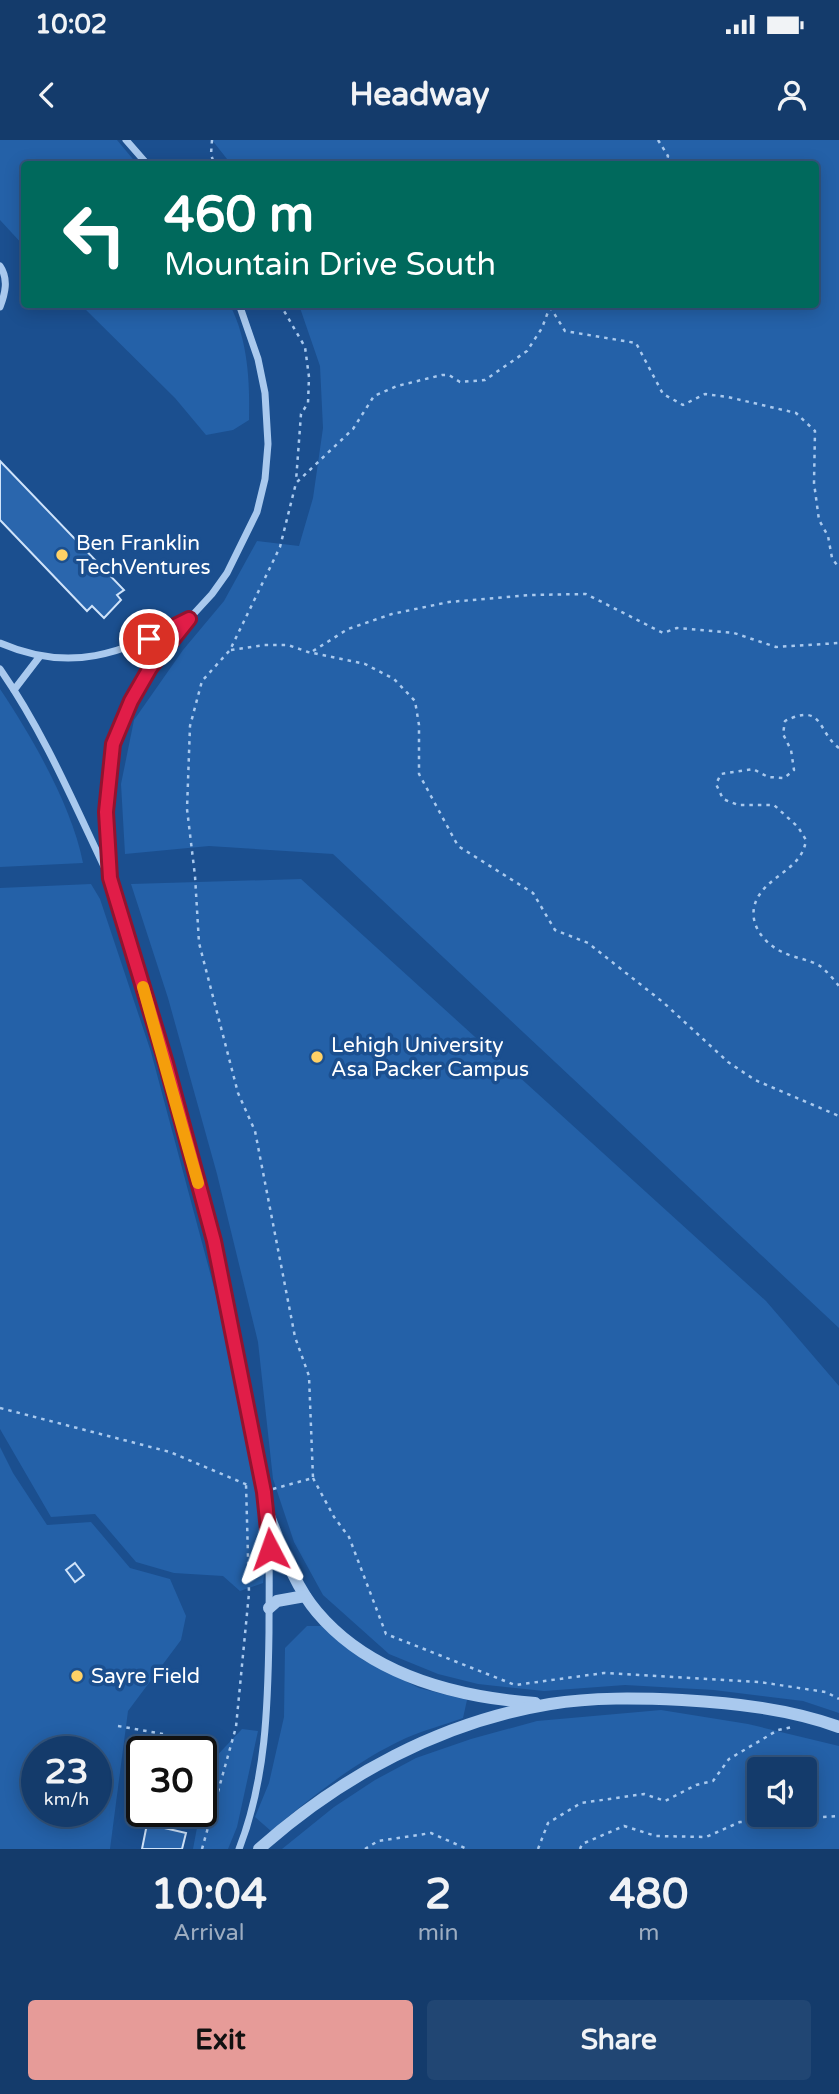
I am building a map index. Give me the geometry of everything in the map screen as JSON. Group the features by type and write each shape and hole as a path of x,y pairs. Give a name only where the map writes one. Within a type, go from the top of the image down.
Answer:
{"street":[{"path":"126,140 144,161"},
{"path":"0,266 5,282 5,296 0,307"},
{"path":"110,878 106,812 113,744 131,701 150,668 227,573 257,512 265,478 268,444 265,393 258,359 240,308"},
{"path":"0,643 40,656 65,659 118,652 189,619"},
{"path":"14,690 40,656"},
{"path":"0,669 59,772 110,878 166,1063 214,1241 264,1492 271,1568 268,1692 263,1753 253,1804 239,1849"},
{"path":"267,1511 305,1595 317,1612 350,1644 416,1679 447,1690 492,1700 551,1704"},
{"path":"269,1608 277,1601 305,1595"},
{"path":"259,1849 331,1793 421,1741 551,1704 647,1699 720,1702 811,1718 839,1727"}],"path":[{"path":"212,140 213,161"},
{"path":"659,140 668,156 667,161"},
{"path":"282,308 305,347 309,377 308,403 301,414 296,483 280,547 230,650 202,681 190,726 187,809 199,943 238,1093 255,1131 295,1337 309,1376 313,1478 334,1517 349,1537 386,1634 514,1685 604,1672 760,1682 825,1692 839,1699"},
{"path":"296,483 353,429 374,396 397,386 442,375 449,375 460,382 485,380 527,351 542,328 550,308"},
{"path":"552,308 565,331 636,343 663,394 683,405 705,394 796,413 815,431 814,482 819,520 828,536 832,558 839,569"},
{"path":"311,652 348,629 403,612 449,603 530,595 586,594 663,633 677,628 734,632 776,647 839,643"},
{"path":"230,650 288,645 365,664 394,679 415,701 419,725 419,774 458,846 533,893 555,930 588,943 664,1003 728,1062 755,1080 839,1116"},
{"path":"839,748 813,716 799,714 785,721 783,734 791,750 794,770 784,778 768,777 753,769 736,770 721,774 716,784 723,799 738,805 774,805 798,827 806,840 804,853 793,866 761,891 753,906 754,924 764,939 780,952 820,965 839,986"},
{"path":"0,1408 170,1452 264,1492 313,1478"},
{"path":"202,1849 236,1727 249,1593 246,1484"},
{"path":"118,1726 163,1734"},
{"path":"537,1849 548,1824 580,1803 644,1794 665,1801 696,1785 713,1781 729,1759 778,1730 800,1726"},
{"path":"580,1849 582,1844 624,1826 656,1836 706,1837 740,1822 839,1816"},
{"path":"365,1849 379,1841 430,1833 467,1849"}],"shaded area":[{"path":"0,140 117,140 134,161 21,161 21,243 0,220"},
{"path":"212,140 839,140 839,1328 333,854 209,846 125,854 121,784 134,720 183,650 224,601 257,541 299,546 313,498 323,428 320,366 300,308 819,308 819,161 229,161"},
{"path":"84,308 231,308 241,332 247,361 249,420 233,430 206,435 175,398"},
{"path":"0,689 25,728 60,796 78,841 83,863 0,867"},
{"path":"301,879 766,1301 839,1386 839,1713 803,1701 714,1690 625,1685 544,1691 478,1684 438,1674 389,1654 323,1595 294,1542 273,1479 258,1342 217,1174 168,998 131,884"},
{"path":"91,884 100,899 151,1052 216,1295 254,1478 265,1567 263,1583 240,1591 223,1576 174,1573 136,1562 95,1514 51,1517 0,1429 0,888"},
{"name":"Sayre Field","path":"0,1447 13,1473 47,1525 91,1522 130,1568 170,1579 186,1616 181,1640 128,1711 110,1849 0,1849"},
{"path":"307,1626 324,1626 363,1660 419,1688 467,1700 463,1718 420,1732 370,1757 319,1792 271,1831 255,1817 269,1783 284,1717 285,1648"},
{"path":"661,1710 748,1724 839,1746 839,1849 282,1849 334,1807 375,1780 416,1758 537,1721"},
{"path":"242,1729 258,1731 237,1827 228,1849 193,1849 197,1827 217,1827 217,1756"}],"building":[{"name":"Ben Franklin TechVentures","path":"0,461 124,590 117,595 121,600 104,618 92,606 87,611 0,520"},
{"path":"75,1563 84,1575 75,1582 66,1570"},
{"path":"146,1827 186,1833 182,1849 142,1849"}],"slow traffic":[{"path":"143,987 198,1183"}],"place":[{"name":"Ben Franklin TechVentures","path":"62,555"},
{"name":"Lehigh University Asa Packer Campus","path":"317,1057"},
{"name":"Sayre Field","path":"77,1676"}],"route":[{"path":"149,639 189,619 150,668 131,701 113,744 106,812 110,878 166,1063 214,1241 264,1492 270,1549"}]}
